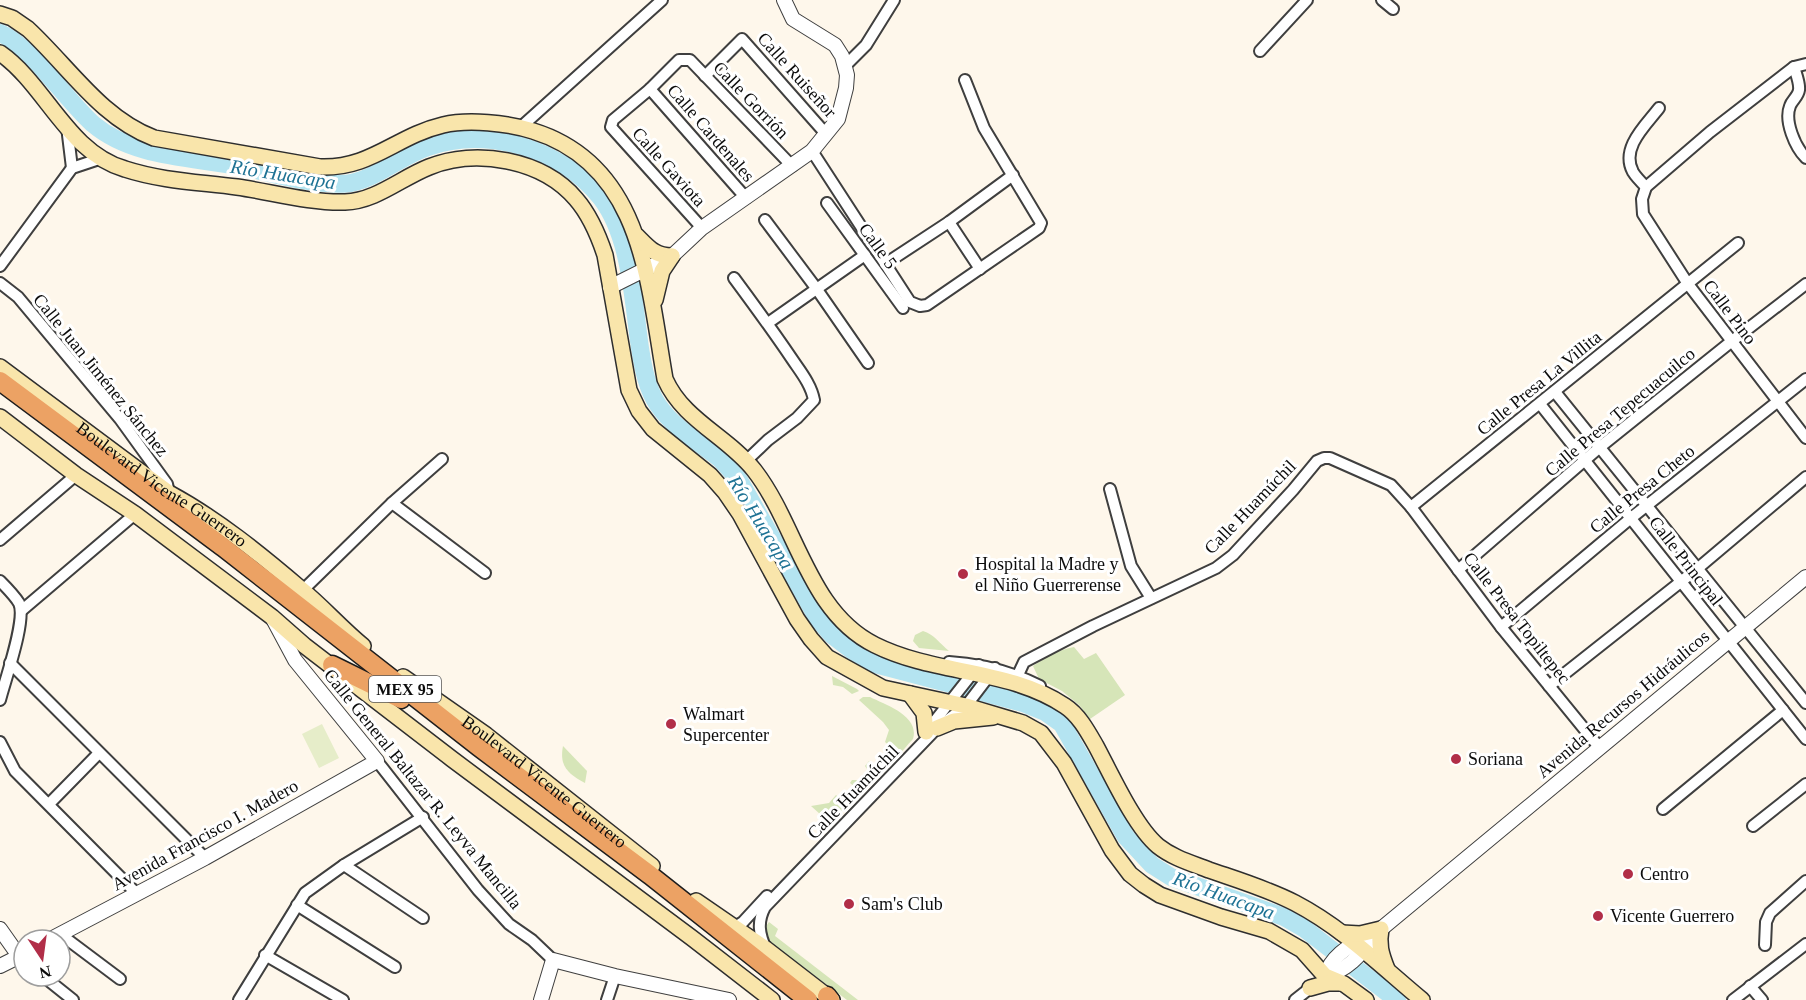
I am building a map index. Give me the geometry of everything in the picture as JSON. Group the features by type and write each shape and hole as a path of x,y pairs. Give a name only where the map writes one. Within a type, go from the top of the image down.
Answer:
{"highway":[{"name":"Boulevard Vicente Guerrero","path":"0,381 214,540 480,747 650,875 808,1000"},
{"name":"Boulevard Vicente Guerrero","path":"0,392 212,549 401,699 652,890 789,1000"},
{"path":"303,610 350,635"},
{"path":"332,665 401,699"}],"main road":[{"path":"0,14 12,18 28,29 116,118 154,138 320,166 338,167 356,164 423,131 445,124 498,122 521,127 563,142 590,163 621,200 637,236 642,271 653,312 665,379 672,395 686,410 746,461 764,486 818,587 845,624 875,645 917,660 993,672 1037,689 1069,708 1089,734 1142,828 1157,845 1179,859 1293,902 1317,915 1422,1000"},
{"path":"0,52 15,64 82,143 122,169 159,179 347,202 367,198 428,167 453,160 473,158 500,160 528,167 554,180 575,197 589,216 599,238 612,286 629,390 639,411 653,429 710,475 725,492 740,514 797,619 821,651 883,688 958,704 1023,723 1041,733 1054,747 1115,856 1143,885 1177,901 1269,931 1302,950 1366,1000"},
{"path":"637,236 654,253 661,256 672,256"},
{"path":"653,312 662,271 672,256"},
{"name":"Boulevard Vicente Guerrero","path":"0,367 169,493 223,528 303,590 350,635 405,679 486,735 709,910 766,949 830,999"},
{"name":"Boulevard Vicente Guerrero","path":"0,417 76,475 135,514 272,617 305,646 452,759 772,1000"},
{"path":"910,694 924,713 932,730 954,722 1000,716"},
{"path":"1354,945 1360,934 1381,928 1380,951 1388,972"},
{"path":"1311,988 1328,983 1334,974"}],"street":[{"path":"521,127 662,0"},
{"path":"612,286 672,256 702,228 812,151 838,118 843,103 847,75 842,56 834,45 793,20 784,0"},
{"path":"845,66 866,45 894,0"},
{"path":"1382,0 1393,9"},
{"path":"1260,51 1302,2"},
{"name":"Calle Ruiseñor","path":"705,76 742,39 826,134"},
{"name":"Calle Gorrión","path":"650,89 679,60 690,60 792,166"},
{"path":"1659,108 1631,145 1633,174 1646,187 1710,132 1794,67 1806,64"},
{"path":"1794,67 1799,88 1798,95 1790,104 1788,116 1794,139 1806,158"},
{"path":"812,151 910,302 921,306 927,305 1039,228 1041,223 984,128 965,80"},
{"name":"Calle Gaviota","path":"650,89 614,120 611,127 702,228"},
{"name":"Calle Cardenales","path":"650,89 746,198"},
{"path":"67,127 72,168"},
{"path":"0,266 72,168 102,158"},
{"path":"885,264 949,222 1013,175"},
{"name":"Calle Pino","path":"1646,187 1642,199 1643,214 1688,284 1806,438"},
{"name":"Calle 5","path":"827,202 903,308"},
{"path":"765,220 868,363"},
{"path":"949,222 980,268"},
{"name":"Calle Presa La Villita","path":"1412,507 1738,243"},
{"path":"768,323 865,255"},
{"path":"734,278 768,323 805,379 814,400 797,418 768,440 746,461"},
{"name":"Calle Juan Jiménez Sánchez","path":"0,283 18,297 120,419 167,484 169,493"},
{"name":"Calle Presa Tepecuacuilco","path":"1458,570 1600,447 1732,340 1806,284"},
{"name":"Calle Presa Cheto","path":"1501,627 1630,518 1806,379"},
{"name":"Calle Principal","path":"1555,392 1806,703"},
{"name":"Calle Principal","path":"1540,404 1806,739"},
{"name":"Calle Presa Topiltepec","path":"1317,461 1330,458 1391,485 1412,507 1501,627 1599,747"},
{"path":"303,590 392,503 442,459"},
{"name":"Calle Huamúchil","path":"1018,675 1024,662 1215,568 1233,555 1317,461"},
{"path":"0,540 76,475"},
{"path":"1549,686 1697,569 1806,477"},
{"path":"1110,489 1131,566 1151,598"},
{"path":"392,503 485,573"},
{"path":"21,611 135,514"},
{"name":"Avenida Recursos Hidráulicos","path":"1334,974 1354,945 1381,928 1806,577"},
{"path":"0,581 18,602 21,611 20,627 0,700"},
{"name":"Calle General Baltazar R. Leyva Mancilla","path":"272,617 295,660 423,817 478,890 509,924 532,940 553,960"},
{"path":"295,660 296,653 305,646"},
{"path":"10,663 205,858"},
{"name":"Calle Huamúchil","path":"958,704 976,669"},
{"path":"993,672 1018,675 1041,686 1069,708"},
{"name":"Calle Huamúchil","path":"735,927 743,922 932,730 993,672"},
{"path":"1796,690 1806,682"},
{"path":"1663,809 1783,710"},
{"name":"Calle Huamúchil","path":"766,949 759,931 759,918 765,907 932,730"},
{"path":"0,742 15,771 136,893"},
{"path":"49,804 99,753"},
{"name":"Avenida Francisco I. Madero","path":"71,928 205,858 377,760"},
{"path":"1753,826 1806,784"},
{"path":"239,1000 305,893 344,865 423,817"},
{"path":"344,865 423,918"},
{"path":"1765,945 1766,922 1770,913 1806,881"},
{"path":"297,905 395,967"},
{"path":"0,929 12,944"},
{"path":"1733,1000 1806,944"},
{"path":"72,948 120,979"},
{"path":"265,955 343,1000"},
{"path":"541,1000 553,960 615,976 729,1000"},
{"path":"607,1000 615,976"},
{"path":"1750,986 1762,1000"},
{"path":"58,988 73,1000"},
{"path":"1295,1000 1311,988"}],"green space":[{"path":"923,631 934,637 949,651 919,648 913,641 915,635"},
{"path":"1074,647 1084,659 1096,653 1125,695 1090,719 1079,705 1062,691 1039,679 1033,666 1052,654"},
{"path":"832,676 859,691 852,694 843,687 833,685"},
{"path":"863,697 870,697 900,712 907,718 914,731 913,739 897,757 876,772 870,771 865,766 869,761 877,767 894,750 885,742 889,730 859,700"},
{"path":"322,724 339,758 319,768 302,734"},
{"path":"563,746 587,771 585,783 566,769 562,759"},
{"path":"852,780 857,780 860,784 858,796 830,823 811,806 829,803 836,795 843,801 856,788 850,783"},
{"path":"769,922 778,929 775,936 858,1000 847,1000 774,945 767,937 765,928"}],"waterway":[{"name":"Río Huacapa","path":"0,33 12,40 36,61 93,124 126,144 164,155 242,167 305,181 345,184 371,176 428,147 451,141 474,139 522,146 566,166 601,198 619,231 629,270 644,370 654,399 671,420 719,458 739,480 818,619 832,635 875,664 1023,703 1045,712 1062,724 1126,837 1152,865 1171,877 1284,917 1305,929 1397,1000"}],"place":[{"name":"Hospital la Madre y el Niño Guerrerense","path":"963,574"},
{"name":"Walmart Supercenter","path":"671,724"},
{"name":"Soriana","path":"1456,759"},
{"name":"Centro","path":"1628,874"},
{"name":"Sam's Club","path":"849,904"},
{"name":"Vicente Guerrero","path":"1598,916"}]}
